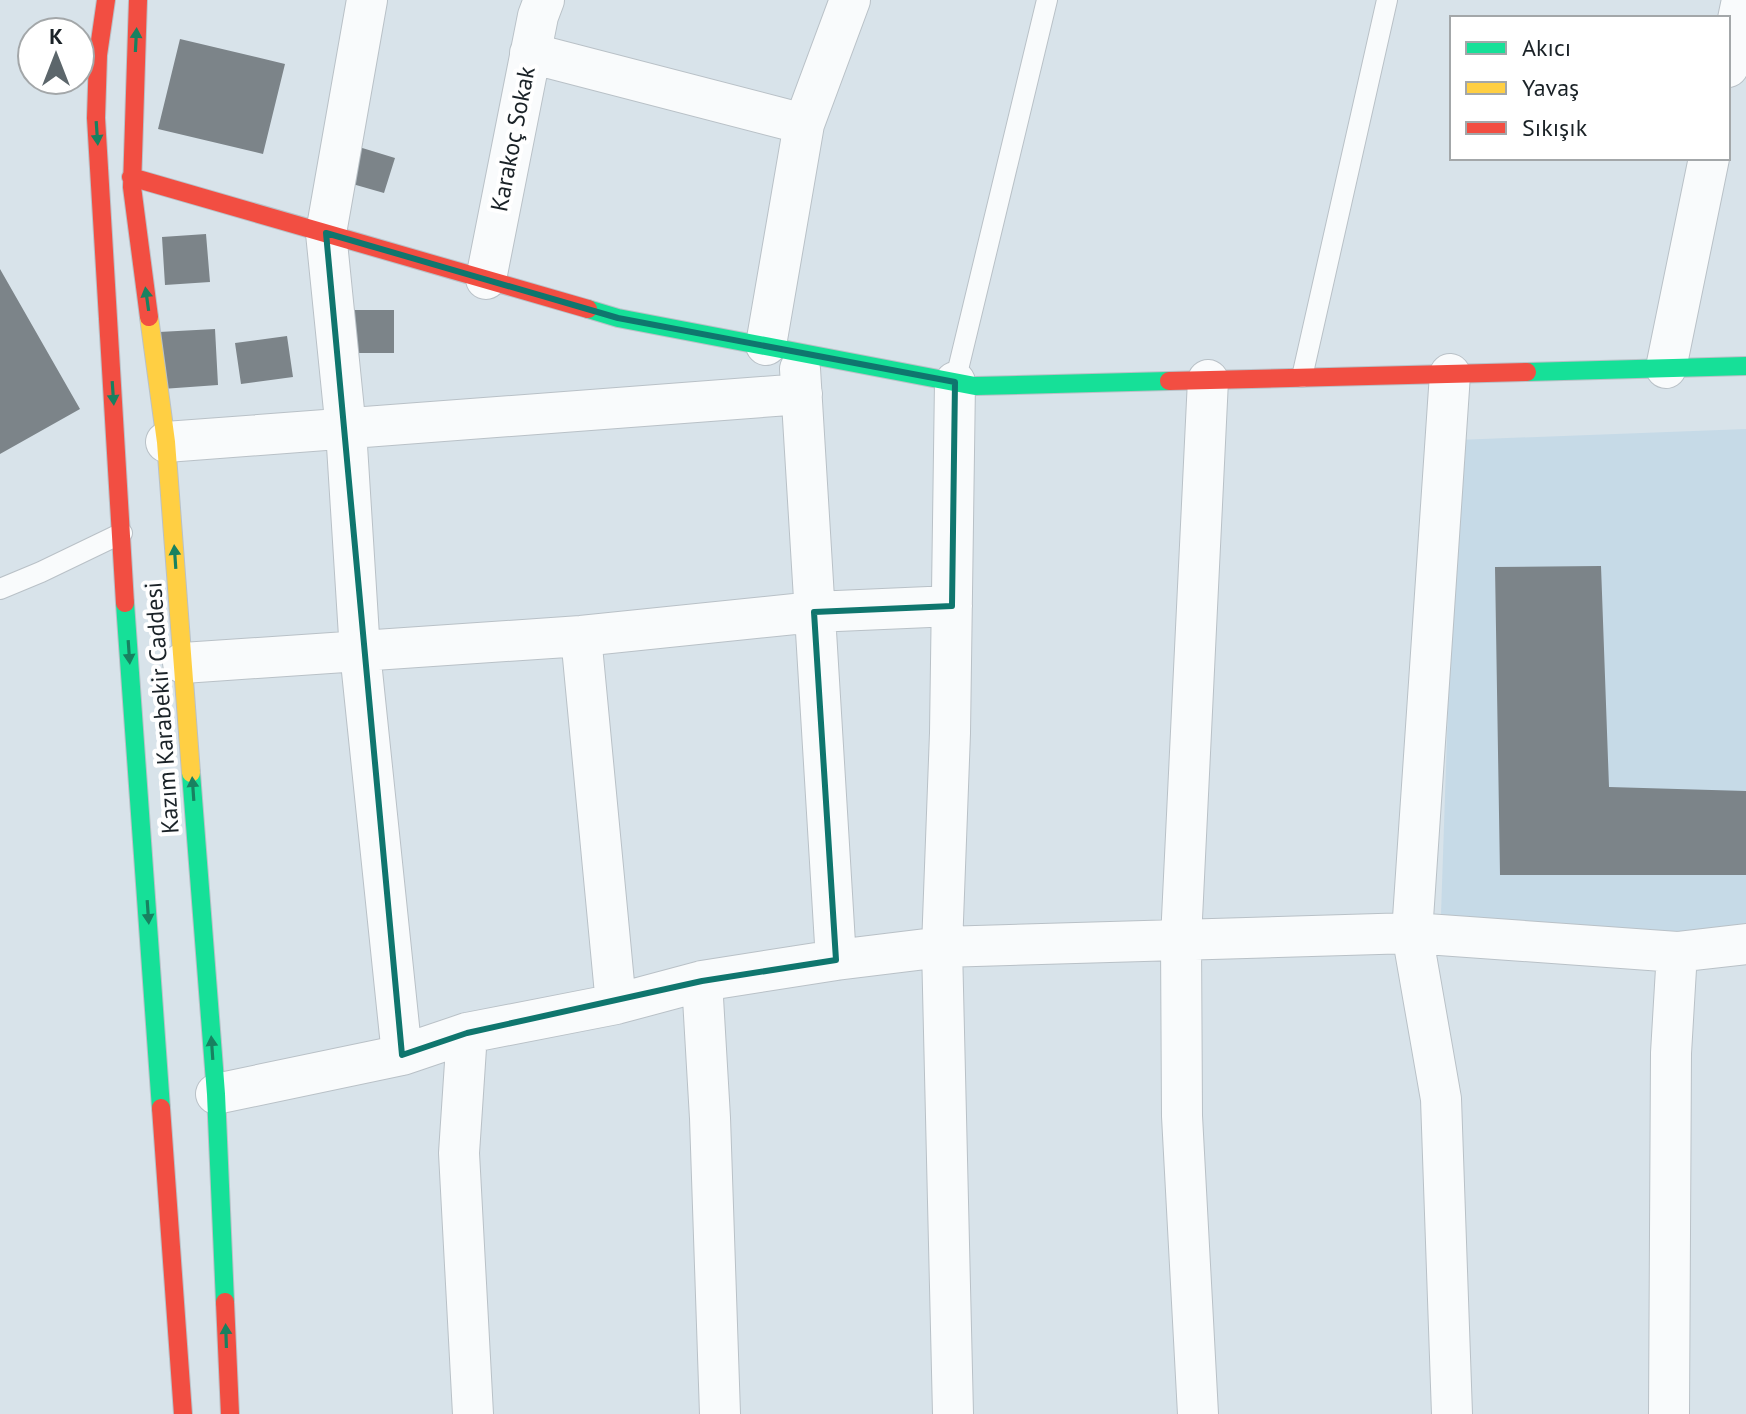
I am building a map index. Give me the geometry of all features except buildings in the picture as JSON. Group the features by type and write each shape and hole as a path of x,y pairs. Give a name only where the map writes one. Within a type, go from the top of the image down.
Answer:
{"main road":[{"name":"Kazım Karabekir Caddesi","path":"106,0 98,55 96,118 183,1414"},
{"name":"Kazım Karabekir Caddesi","path":"138,0 131,177 166,442 216,1094 230,1414"},
{"path":"131,177 618,318 975,386 1746,366"}],"street":[{"path":"367,0 326,233 346,430 360,652 402,1055"},
{"name":"Karakoç Sokak","path":"486,279 530,53 544,0"},
{"path":"836,960 802,394 783,349 804,124 850,0"},
{"path":"1730,57 1742,0"},
{"path":"530,53 804,124"},
{"path":"1666,368 1709,160"},
{"path":"1450,374 1412,933 1441,1099 1452,1414"},
{"path":"1198,1414 1182,1116 1181,939 1208,380"},
{"path":"953,1414 942,947 955,382"},
{"path":"166,442 802,394"},
{"path":"183,663 581,636 814,612 952,606"},
{"path":"581,636 616,1004"},
{"path":"216,1094 402,1055 467,1033 616,1004 702,981 942,947 1412,933 1677,952 1746,944"},
{"path":"1669,1414 1671,1053 1677,952"},
{"path":"702,981 720,1414"},
{"path":"467,1033 459,1153 473,1414"}],"lane":[{"path":"955,382 1047,0"},
{"path":"1302,377 1387,0"},
{"path":"0,589 122,533"}],"highlighted area":[{"path":"326,233 618,318 955,382 952,606 814,612 836,960 702,981 467,1033 402,1055"}],"shaded area":[{"path":"1746,429 1746,928 1440,944 1457,440"}],"traffic: fast":[{"path":"588,309 618,318 975,386 1169,381"},
{"path":"1527,372 1746,366"},
{"path":"125,603 161,1108"},
{"path":"191,773 216,1094 225,1302"}],"traffic: slow":[{"path":"149,317 166,442 191,773"}],"traffic: jam":[{"path":"106,0 98,55 96,118 125,603"},
{"path":"138,0 132,187 149,317"},
{"path":"131,177 588,309"},
{"path":"1169,381 1527,372"},
{"path":"161,1108 183,1414"},
{"path":"225,1302 230,1414"}]}
